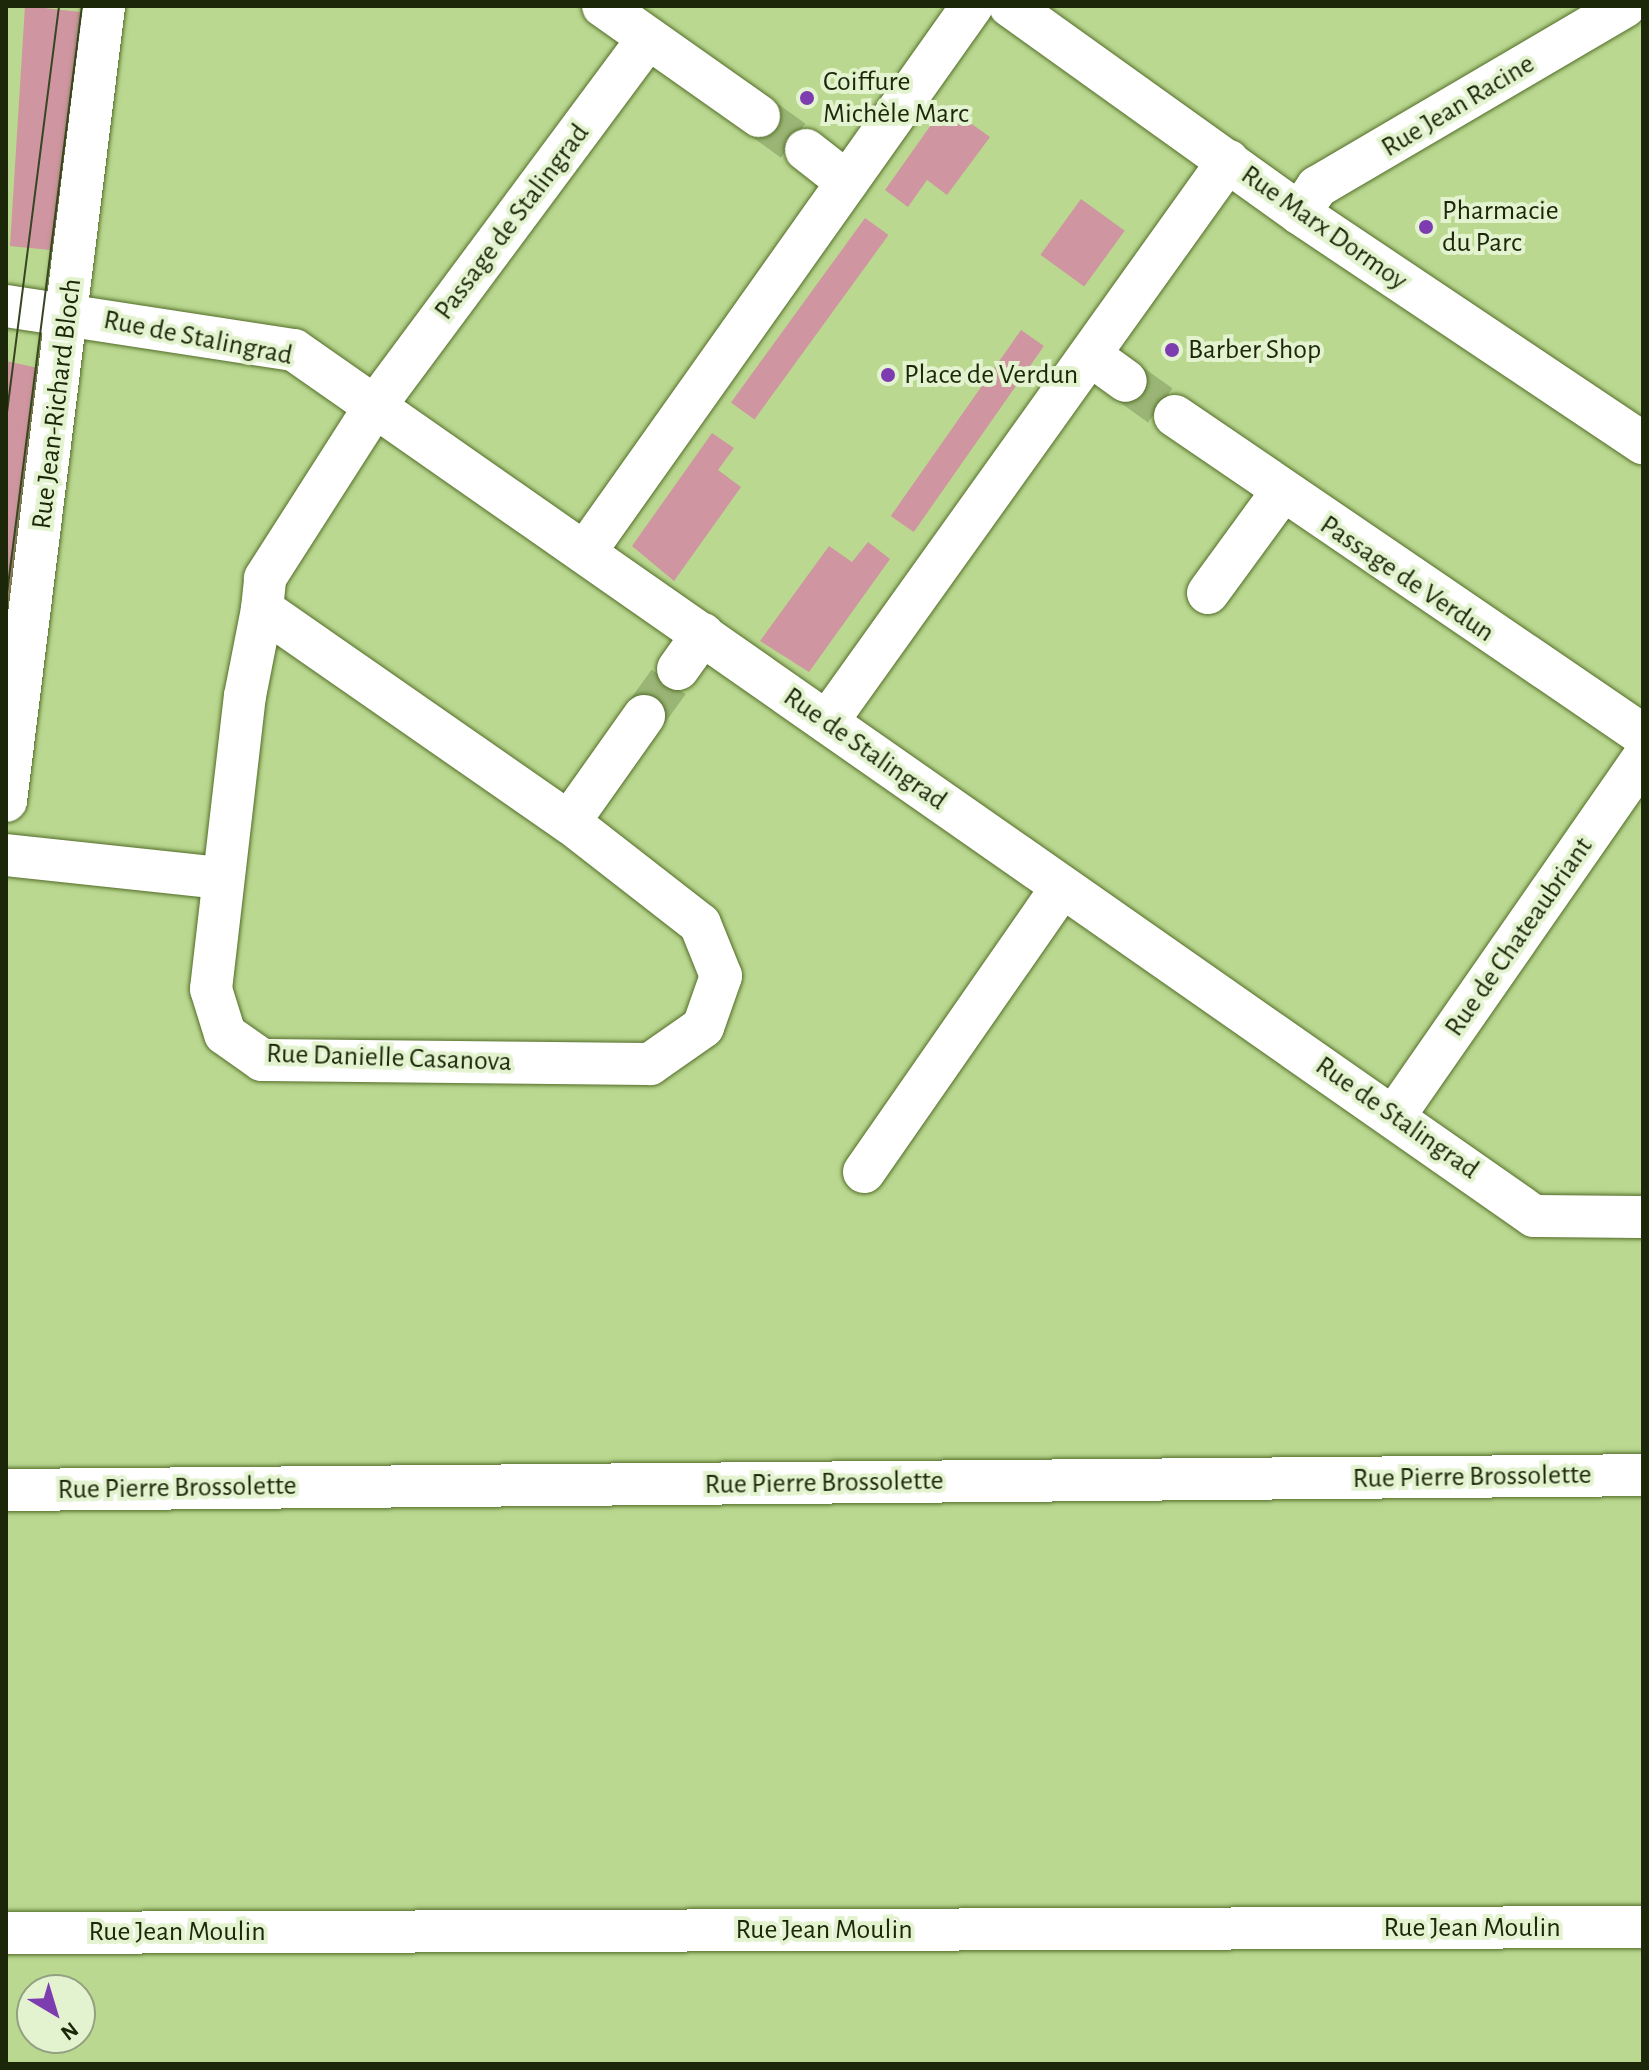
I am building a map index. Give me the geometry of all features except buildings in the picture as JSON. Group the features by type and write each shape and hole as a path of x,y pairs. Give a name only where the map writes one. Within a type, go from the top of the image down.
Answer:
{"street":[{"name":"Rue Jean-Richard Bloch","path":"6,801 104,6"},
{"path":"603,6 759,116"},
{"path":"585,552 972,6"},
{"name":"Rue Marx Dormoy","path":"1010,6 1299,213 1643,443"},
{"name":"Rue Jean Racine","path":"1299,213 1317,187 1625,6"},
{"name":"Passage de Stalingrad","path":"375,406 648,38"},
{"path":"806,150 847,182"},
{"path":"827,722 1228,161"},
{"name":"Rue de Stalingrad","path":"6,306 294,350 1062,887 1395,1115 1534,1216 1643,1217"},
{"path":"1090,355 1126,381"},
{"name":"Rue Danielle Casanova","path":"262,609 569,822 700,924 721,976 703,1027 650,1064 262,1060 225,1034 211,989 245,696 265,578 375,406"},
{"name":"Passage de Verdun","path":"1175,416 1281,493 1643,735"},
{"path":"1208,593 1281,493"},
{"path":"678,669 703,634"},
{"path":"569,822 644,716"},
{"name":"Rue de Chateaubriant","path":"1395,1115 1643,758"},
{"path":"6,855 222,878"},
{"path":"864,1172 1062,887"},
{"name":"Rue Pierre Brossolette","path":"6,1490 1643,1475"},
{"name":"Rue Jean Moulin","path":"6,1933 1643,1927"}],"shaded area":[{"path":"25,6 90,13 60,251 10,246"},
{"path":"945,105 990,137 947,195 927,180 908,207 885,190"},
{"path":"1081,199 1125,231 1084,287 1040,255"},
{"path":"865,218 888,235 754,420 731,402"},
{"path":"1021,330 1044,346 914,532 891,516"},
{"path":"6,361 47,370 6,687"},
{"path":"712,433 734,448 718,470 741,487 674,581 632,546"},
{"path":"868,542 890,559 809,672 760,641 829,546 852,562"}],"tunnel":[{"path":"759,116 806,150"},
{"path":"1126,381 1175,416"},
{"path":"644,716 678,669"}],"tram line":[{"path":"6,420 59,6"},
{"path":"6,601 82,6"}],"place":[{"name":"Coiffure Michèle Marc","path":"807,98"},
{"name":"Pharmacie du Parc","path":"1426,227"},
{"name":"Barber Shop","path":"1172,350"},
{"name":"Place de Verdun","path":"888,375"}]}
